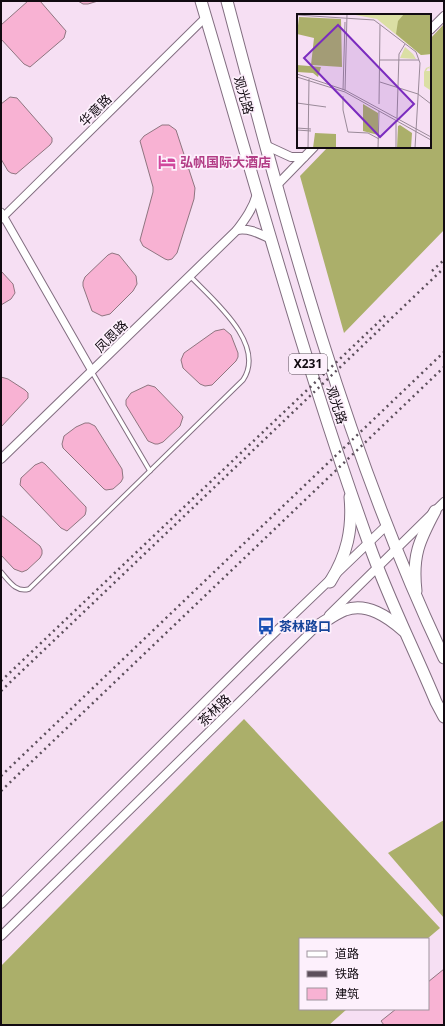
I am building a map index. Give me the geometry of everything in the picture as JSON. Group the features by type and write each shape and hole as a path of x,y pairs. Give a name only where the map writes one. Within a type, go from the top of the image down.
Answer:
{"main road":[{"name":"观光路","path":"202,1 298,331 348,483 378,567 436,702 444,717"},
{"name":"观光路","path":"227,1 265,145 320,334 351,428 386,526 418,603 444,658"},
{"path":"330,582 344,555 348,542 350,515 348,483"},
{"path":"418,603 415,565 417,548 435,511"},
{"path":"318,626 344,610 365,608 384,615 407,634"}],"street":[{"path":"231,15 233,1"},
{"path":"431,29 444,16"},
{"name":"华意路","path":"2,216 206,17"},
{"path":"265,145 291,157 304,157"},
{"path":"277,185 313,148"},
{"name":"凤恩路","path":"1,459 237,230 254,205 258,193"},
{"path":"2,216 92,371"},
{"path":"237,230 242,229 256,232 271,239"},
{"name":"茶林路","path":"1,936 444,502"},
{"name":"茶林路","path":"1,904 267,640 330,582 386,526"}],"lane":[{"path":"1,572 19,590 29,588 243,380 247,374 249,366 243,337 229,316 190,276"},
{"path":"92,371 150,471"}],"green space":[{"path":"443,25 444,26 444,230 344,333 300,176 327,148 431,148 431,38"},
{"path":"244,719 440,928 428,938 299,938 299,1010 346,1010 329,1025 1,1025 1,966"},
{"path":"444,820 444,918 388,853"}],"building":[{"path":"28,1 40,1 66,31 64,38 30,67 24,64 1,39 1,25"},
{"path":"78,1 98,1 83,4"},
{"path":"10,97 17,98 52,138 50,145 16,174 8,171 1,159 1,104"},
{"path":"162,125 169,125 176,130 195,188 194,199 177,253 172,259 168,260 143,246 140,240 153,187 140,141 144,136"},
{"path":"112,253 119,255 136,276 137,284 133,291 110,314 102,316 92,311 83,282 85,277"},
{"path":"1,271 13,284 15,293 11,299 1,305"},
{"path":"224,329 231,335 238,353 238,357 236,361 212,385 205,386 200,384 183,368 181,360 184,353 215,331"},
{"path":"1,377 8,379 25,390 28,393 28,398 1,427"},
{"path":"148,385 155,387 183,417 180,426 163,442 158,444 148,441 126,405 126,400 131,393"},
{"path":"85,423 95,426 122,469 123,478 121,482 113,489 104,489 63,448 62,444 64,436 76,427"},
{"path":"42,462 86,507 85,515 67,531 61,528 20,485 21,478 35,465"},
{"path":"1,515 40,546 42,550 40,558 27,570 22,572 14,569 1,555"},
{"path":"444,969 444,1025 384,1025 381,1021 395,1010 429,1010 429,981"}],"railway":[{"path":"432,271 444,260"},
{"path":"1,691 444,268"},
{"path":"1,681 385,316"},
{"path":"1,776 444,352"},
{"path":"1,791 444,367"}],"place":[{"name":"弘帆国际大酒店","path":"167,162"},
{"name":"茶林路口","path":"266,626"}]}
